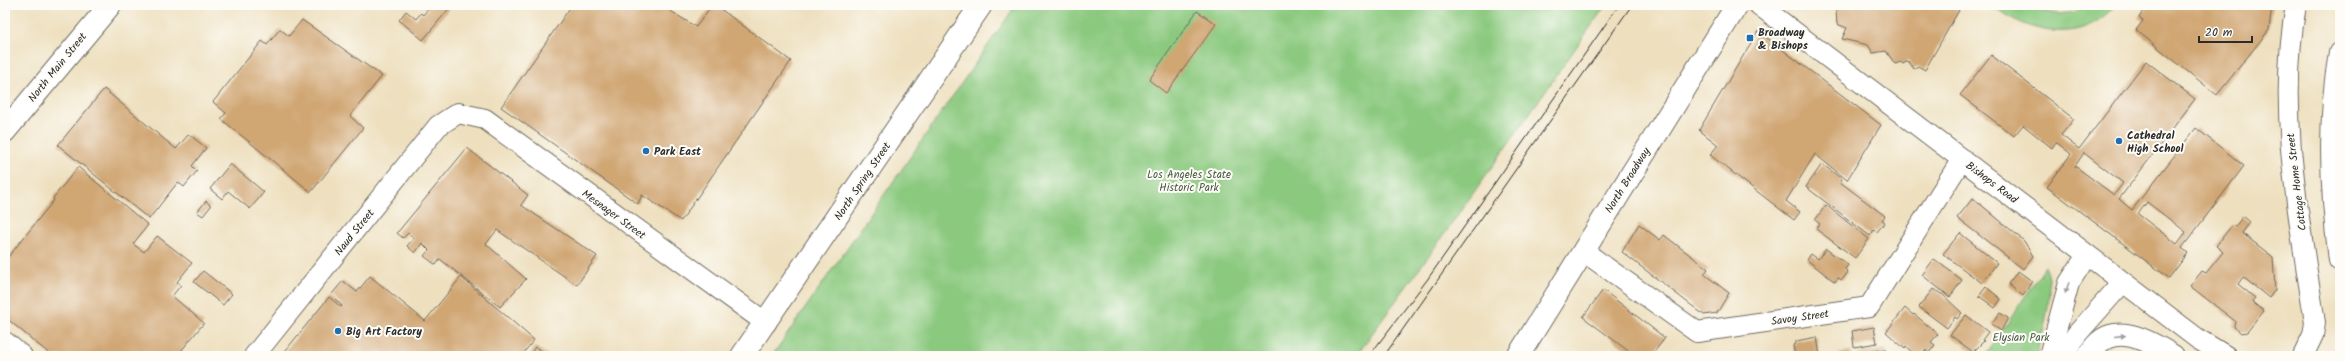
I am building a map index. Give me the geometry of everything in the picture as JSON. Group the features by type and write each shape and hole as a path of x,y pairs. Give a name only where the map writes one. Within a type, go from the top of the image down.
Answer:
{"main road":[{"name":"North Main Street","path":"5,131 110,5"},
{"name":"North Spring Street","path":"742,356 766,323 981,5"},
{"name":"North Broadway","path":"1518,356 1737,5"},
{"path":"2340,53 2336,73 2332,157 2340,260"},
{"path":"2089,356 2102,341 2113,336 2125,335 2153,344 2172,356"}],"street":[{"name":"Bishops Road","path":"1759,5 2198,339 2226,356"},
{"name":"Cottage Home Street","path":"2296,5 2290,49 2288,112 2297,199 2315,323 2313,335 2303,356"},
{"name":"Mesnager Street","path":"458,113 485,119 766,323"},
{"name":"Naud Street","path":"254,356 438,126 458,113"},
{"name":"Savoy Street","path":"1583,251 1697,332 1869,307 1962,159"},
{"path":"2049,356 2068,283 2087,255"},
{"path":"2065,356 2076,335 2123,282"},
{"path":"5,342 22,356"}],"green space":[{"name":"Los Angeles State Historic Park","path":"1016,5 1606,5 1453,222 1356,356 772,356"},
{"path":"1993,5 2027,5 2041,11 2059,14 2074,12 2088,5 2115,5 2102,18 2087,26 2072,30 2055,31 2039,29 2022,23"},
{"name":"Elysian Park","path":"2045,266 2048,277 2049,300 2045,323 2036,356 1986,356"}],"building":[{"path":"422,5 452,5 423,40 399,20 406,11 416,19 421,13 423,15 428,9"},
{"name":"Park East","path":"572,5 661,5 696,27 712,5 715,5 791,61 681,221 642,195 638,204 501,107"},
{"path":"1838,5 1952,5 1952,7 1959,10 1925,70 1918,66 1914,69 1908,61 1903,64 1901,62 1895,64 1886,51 1873,53 1868,45 1842,39 1847,28 1837,24 1836,11"},
{"path":"2147,5 2272,5 2269,30 2217,95 2136,30 2143,21 2139,18"},
{"path":"1197,11 1216,24 1166,93 1149,80"},
{"path":"302,20 382,76 350,116 363,128 311,192 221,119 226,113 213,102 262,41 267,45 280,29 289,36"},
{"path":"1758,31 1881,125 1847,180 1815,154 1786,201 1800,212 1794,220 1710,155 1718,145 1699,130"},
{"path":"1991,55 2074,119 2061,135 2079,149 2146,61 2195,99 2119,199 2132,210 2196,128 2244,166 2182,248 2188,253 2169,278 2047,187 2071,154 2056,142 2052,148 2023,125 2014,136 1960,95","holes":["2084,153 2123,183 2114,195 2075,166","2147,202 2186,232 2177,244 2138,214"]},
{"path":"104,89 176,149 189,134 206,148 192,166 197,171 184,187 178,182 149,219 58,145"},
{"path":"467,148 528,195 521,205 597,256 577,285 497,230 486,244 526,279 500,307 440,259 436,265 424,256 429,250 422,243 415,253 407,246 414,238 408,233 403,238 397,233"},
{"path":"230,164 264,192 250,209 228,191 222,199 210,189"},
{"path":"1822,164 1842,179 1840,182 1885,216 1882,220 1885,222 1877,232 1874,230 1870,236 1806,187"},
{"path":"78,167 148,225 133,244 144,252 157,236 192,263 177,282 181,285 172,296 204,323 181,351 188,356 52,356 5,317 5,261 54,200 53,198"},
{"path":"1973,198 2024,241 2033,256 2023,269 1957,218"},
{"path":"206,201 211,206 203,216 197,212"},
{"path":"1826,205 1869,239 1855,258 1816,229 1820,224 1815,220"},
{"path":"2243,216 2250,222 2242,233 2273,257 2275,290 2269,298 2243,277 2238,284 2255,298 2252,302 2264,311 2247,332 2241,333 2234,327 2235,321 2190,286 2202,271 2206,273 2223,252 2216,246 2232,225 2235,227"},
{"path":"1639,224 1660,240 1664,235 1708,269 1704,274 1729,293 1717,313 1704,315 1622,252"},
{"path":"1960,233 1997,263 1982,283 1943,254"},
{"path":"1826,249 1848,265 1845,269 1848,272 1842,280 1838,278 1835,282 1807,260 1811,254 1818,259"},
{"path":"1934,259 1962,280 1950,297 1922,275"},
{"path":"203,271 232,294 223,305 194,282"},
{"path":"2018,271 2032,281 2023,296 2008,284"},
{"path":"370,276 425,321 461,277 534,340 521,356 281,356 329,297 341,307 342,306 331,295 343,281 357,292"},
{"path":"1986,287 2001,299 1995,308 1979,296"},
{"path":"1933,289 1943,295 1962,313 1957,319 1955,317 1947,328 1919,307"},
{"path":"1603,290 1665,338 1651,356 1635,356 1583,317"},
{"path":"1905,308 1938,334 1931,342 1935,345 1929,353 1925,350 1920,356 1917,356 1906,347 1905,349 1886,332"},
{"path":"2000,313 2008,318 2001,331 1991,324"},
{"path":"1966,315 1988,332 1982,340 1984,341 1973,352 1950,335"},
{"path":"1874,327 1877,343 1854,347 1852,331"},
{"path":"1817,337 1820,356 1795,356 1793,345 1796,344 1796,341"},
{"path":"535,347 542,351 550,356 529,356"},
{"path":"1885,349 1886,356 1859,356 1858,354"},
{"path":"1851,351 1851,356 1838,356 1838,354"}],"tram line":[{"path":"1369,356 1427,280 1619,5"},
{"path":"1384,356 1632,5"}],"place":[{"name":"Broadway & Bishops","path":"1750,38"},
{"name":"Cathedral High School","path":"2119,141"},
{"name":"Park East","path":"646,151"},
{"name":"Big Art Factory","path":"338,331"}]}
